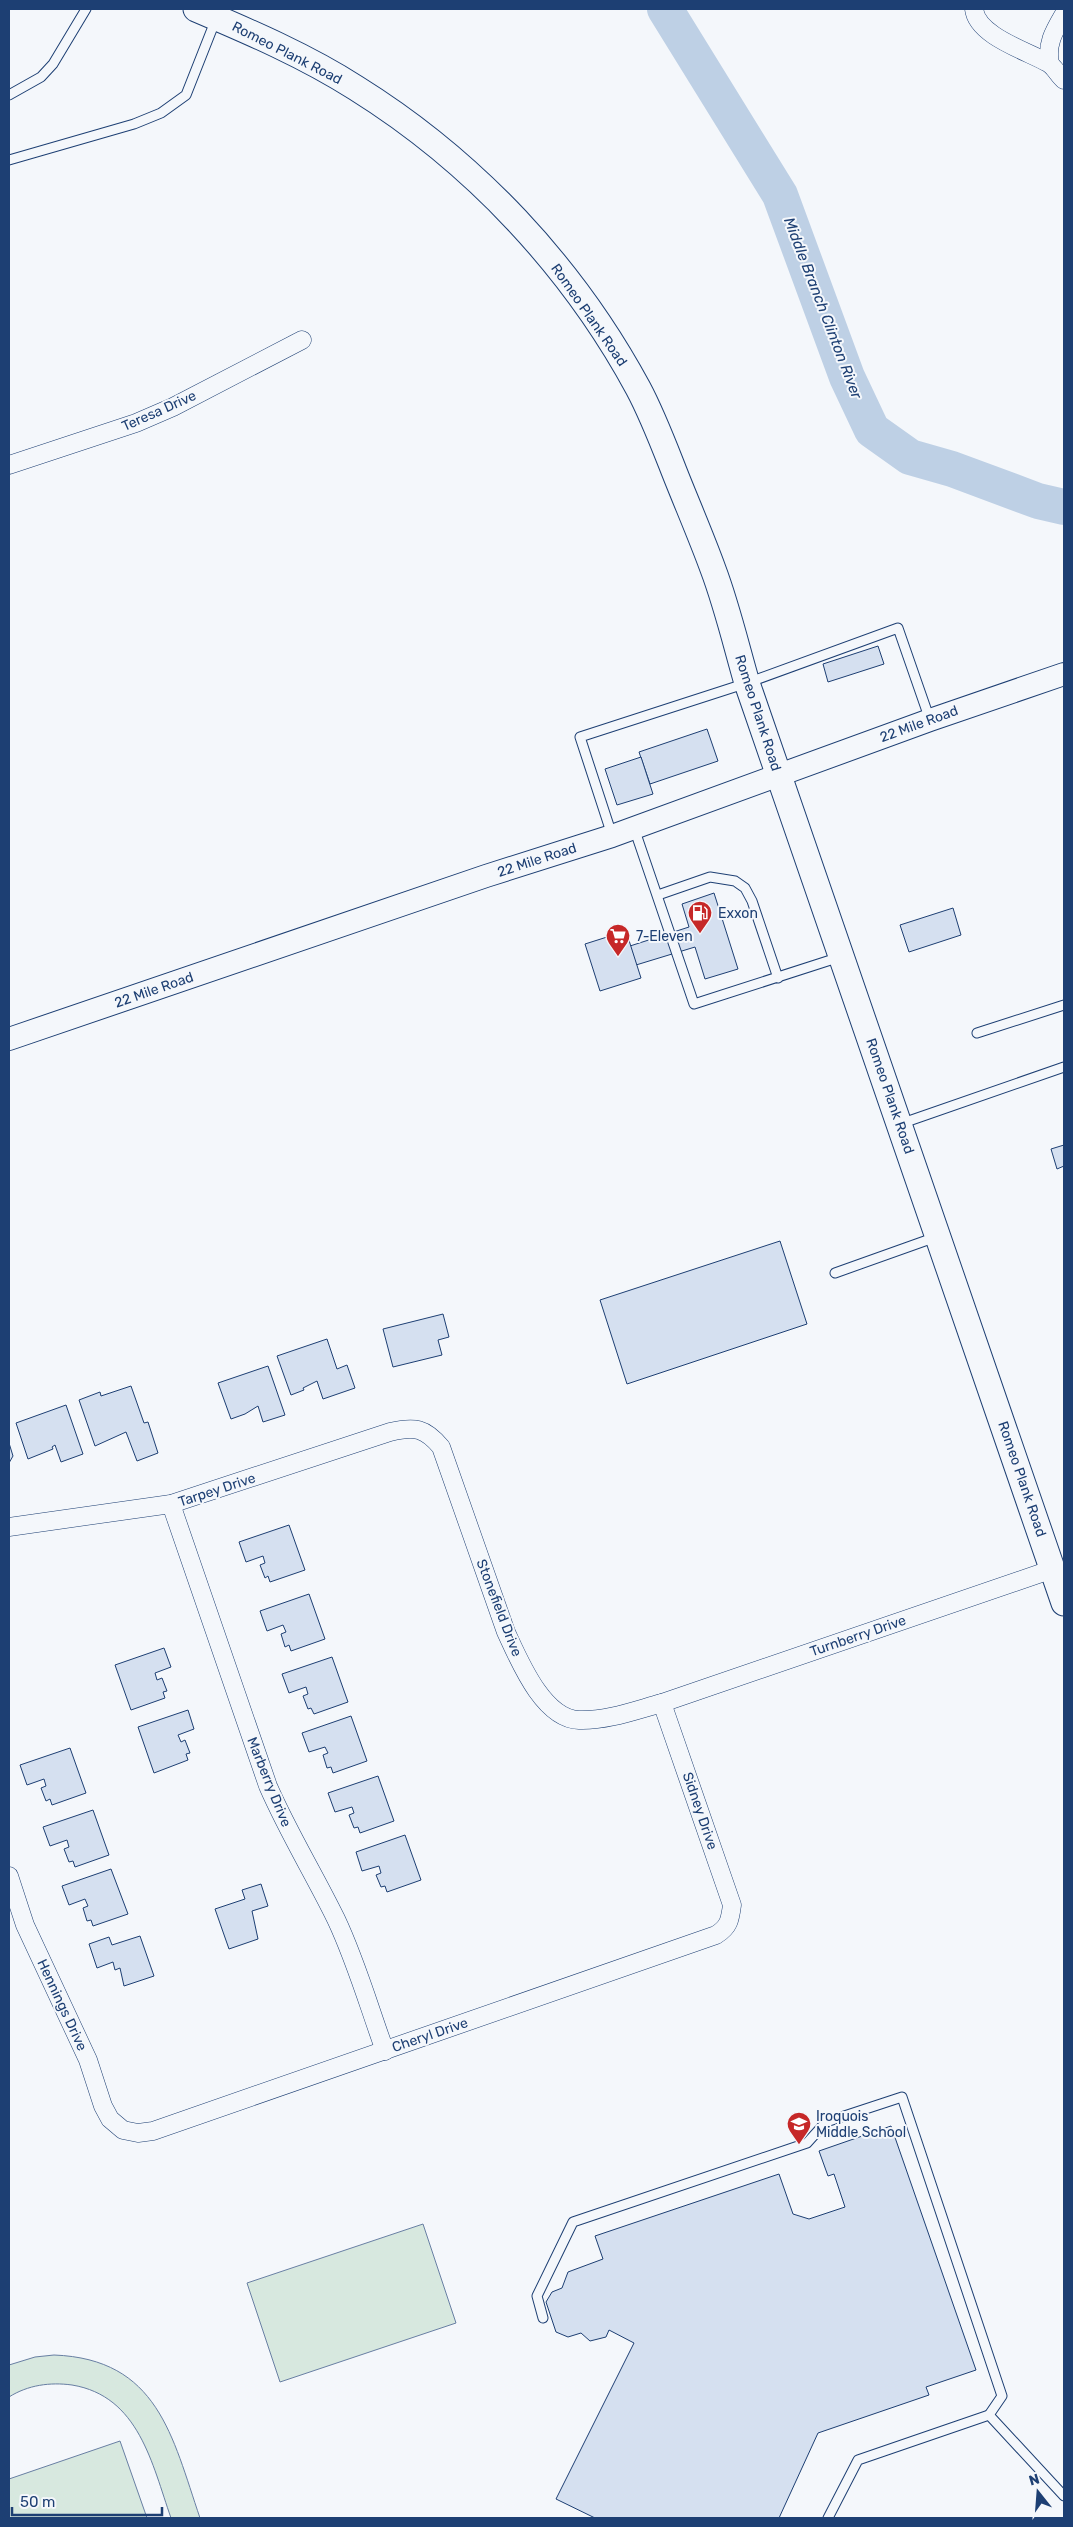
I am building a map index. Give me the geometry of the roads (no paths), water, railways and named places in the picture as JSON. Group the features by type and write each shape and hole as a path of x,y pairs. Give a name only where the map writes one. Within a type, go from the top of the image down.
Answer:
{"main road":[{"name":"Romeo Plank Road","path":"206,13 316,65 354,86 412,126 479,184 527,232 574,288 614,346 653,420 714,570 747,683 1064,1603"}],"street":[{"path":"974,9 978,22 986,30 1050,64 1064,80"},
{"path":"1050,64 1048,55 1051,36 1064,13 1059,9"},
{"name":"Teresa Drive","path":"9,464 136,423 302,340"},
{"name":"22 Mile Road","path":"9,1039 486,876 612,836 930,720 1064,674"},
{"name":"Tarpey Drive","path":"9,1527 171,1504 390,1432 405,1429 419,1430"},
{"name":"Stonefield Drive","path":"419,1430 430,1434 441,1447 506,1632 518,1659 549,1705 566,1717 578,1720 613,1716 662,1702"},
{"name":"Marberry Drive","path":"171,1504 268,1786 282,1820 336,1919 351,1955 385,2051"},
{"name":"Turnberry Drive","path":"662,1702 1052,1569"},
{"name":"Sidney Drive","path":"662,1702 732,1905 730,1921"},
{"name":"Hennings Drive","path":"10,1881 39,1956 88,2060 103,2106 110,2119 123,2130"},
{"name":"Cheryl Drive","path":"123,2130 138,2133 153,2131 716,1935 725,1930 730,1921"}],"lane":[{"path":"9,95 41,77 53,64 86,9"},
{"path":"9,160 134,124 161,113 186,95 206,13"},
{"path":"612,836 580,737 747,683 898,628 930,720"},
{"path":"634,828 694,1004 842,956"},
{"path":"658,895 710,877 735,880 745,888 752,901 778,978"},
{"path":"977,1033 1064,1005"},
{"path":"900,1124 1064,1067"},
{"path":"835,1273 938,1237"},
{"path":"544,2318 536,2296 573,2222 807,2143 826,2122 902,2097 1002,2396 989,2415 858,2460 828,2518"},
{"path":"989,2415 1064,2496"}],"waterway":[{"name":"Middle Branch Clinton River","path":"665,9 780,195 847,377 872,430 910,457 952,469 1038,501 1064,507"}],"place":[{"name":"Exxon","path":"700,934"},
{"name":"7-Eleven","path":"618,957"},
{"name":"Iroquois Middle School","path":"799,2145"}]}
